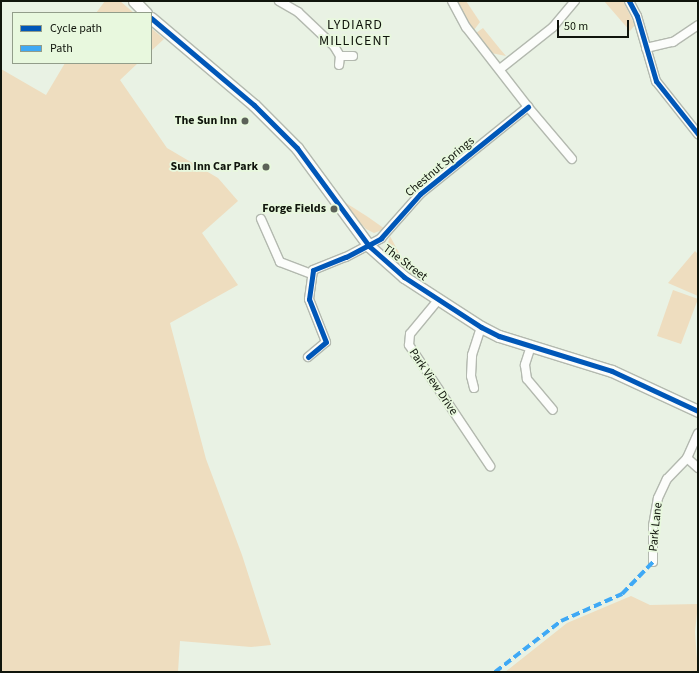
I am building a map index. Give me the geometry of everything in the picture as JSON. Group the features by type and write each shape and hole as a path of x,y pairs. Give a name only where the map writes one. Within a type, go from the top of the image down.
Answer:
{"street":[{"path":"279,1 303,16 334,46 339,61 353,56"},
{"path":"452,1 466,27 500,69 528,108 572,159"},
{"path":"500,69 553,27 575,1"},
{"path":"629,1 637,16 656,81 698,134"},
{"path":"138,2 145,12"},
{"name":"The Street","path":"152,19 254,105 297,148 369,246 398,272 481,327 531,346 612,372 698,411"},
{"path":"646,48 673,42 698,25"},
{"name":"Chestnut Springs","path":"369,246 386,234 420,194 528,108"},
{"path":"261,219 280,262 311,274"},
{"path":"308,357 326,342 309,299 311,274 317,267 339,261 369,246"},
{"name":"Park View Drive","path":"439,300 410,334 409,345 490,466"},
{"path":"474,388 470,376 472,355 481,327"},
{"path":"531,346 524,365 527,378 553,410"},
{"name":"Park Lane","path":"653,562 653,526 658,498 667,479 687,458 698,434"},
{"path":"687,458 698,468"}],"shaded area":[{"path":"105,1 120,1 133,12 97,12"},
{"path":"455,1 466,1 480,22 474,30"},
{"path":"604,1 623,1 635,25 630,31"},
{"path":"483,28 506,56 491,53 476,33"},
{"path":"152,29 164,39 152,50"},
{"path":"64,64 137,64 120,80 167,148 218,178 238,201 202,233 238,285 170,323 206,459 242,555 271,645 251,647 180,641 178,672 1,672 1,69 46,95"},
{"path":"346,203 385,229 374,233 366,229 344,205"},
{"path":"390,236 407,268 417,280 389,257 386,249"},
{"path":"695,251 698,254 698,296 668,283"},
{"path":"673,290 698,299 681,344 657,336"},
{"path":"631,596 650,605 698,604 695,632 698,672 505,672 567,623"}],"marked path":[{"path":"495,672 561,621 622,594 653,562"}],"cycle path":[{"path":"629,1 637,16 656,81 698,134"},
{"path":"152,19 254,105 297,148 369,246 404,277 481,327 499,336 612,371 698,411"},
{"path":"308,357 326,342 309,299 313,270 346,257 381,238 420,194 528,107"}],"place":[{"name":"The Sun Inn","path":"245,121"},
{"name":"Sun Inn Car Park","path":"266,167"},
{"name":"Forge Fields","path":"334,209"}],"district":[{"name":"LYDIARD MILLICENT","path":"355,34"}]}
